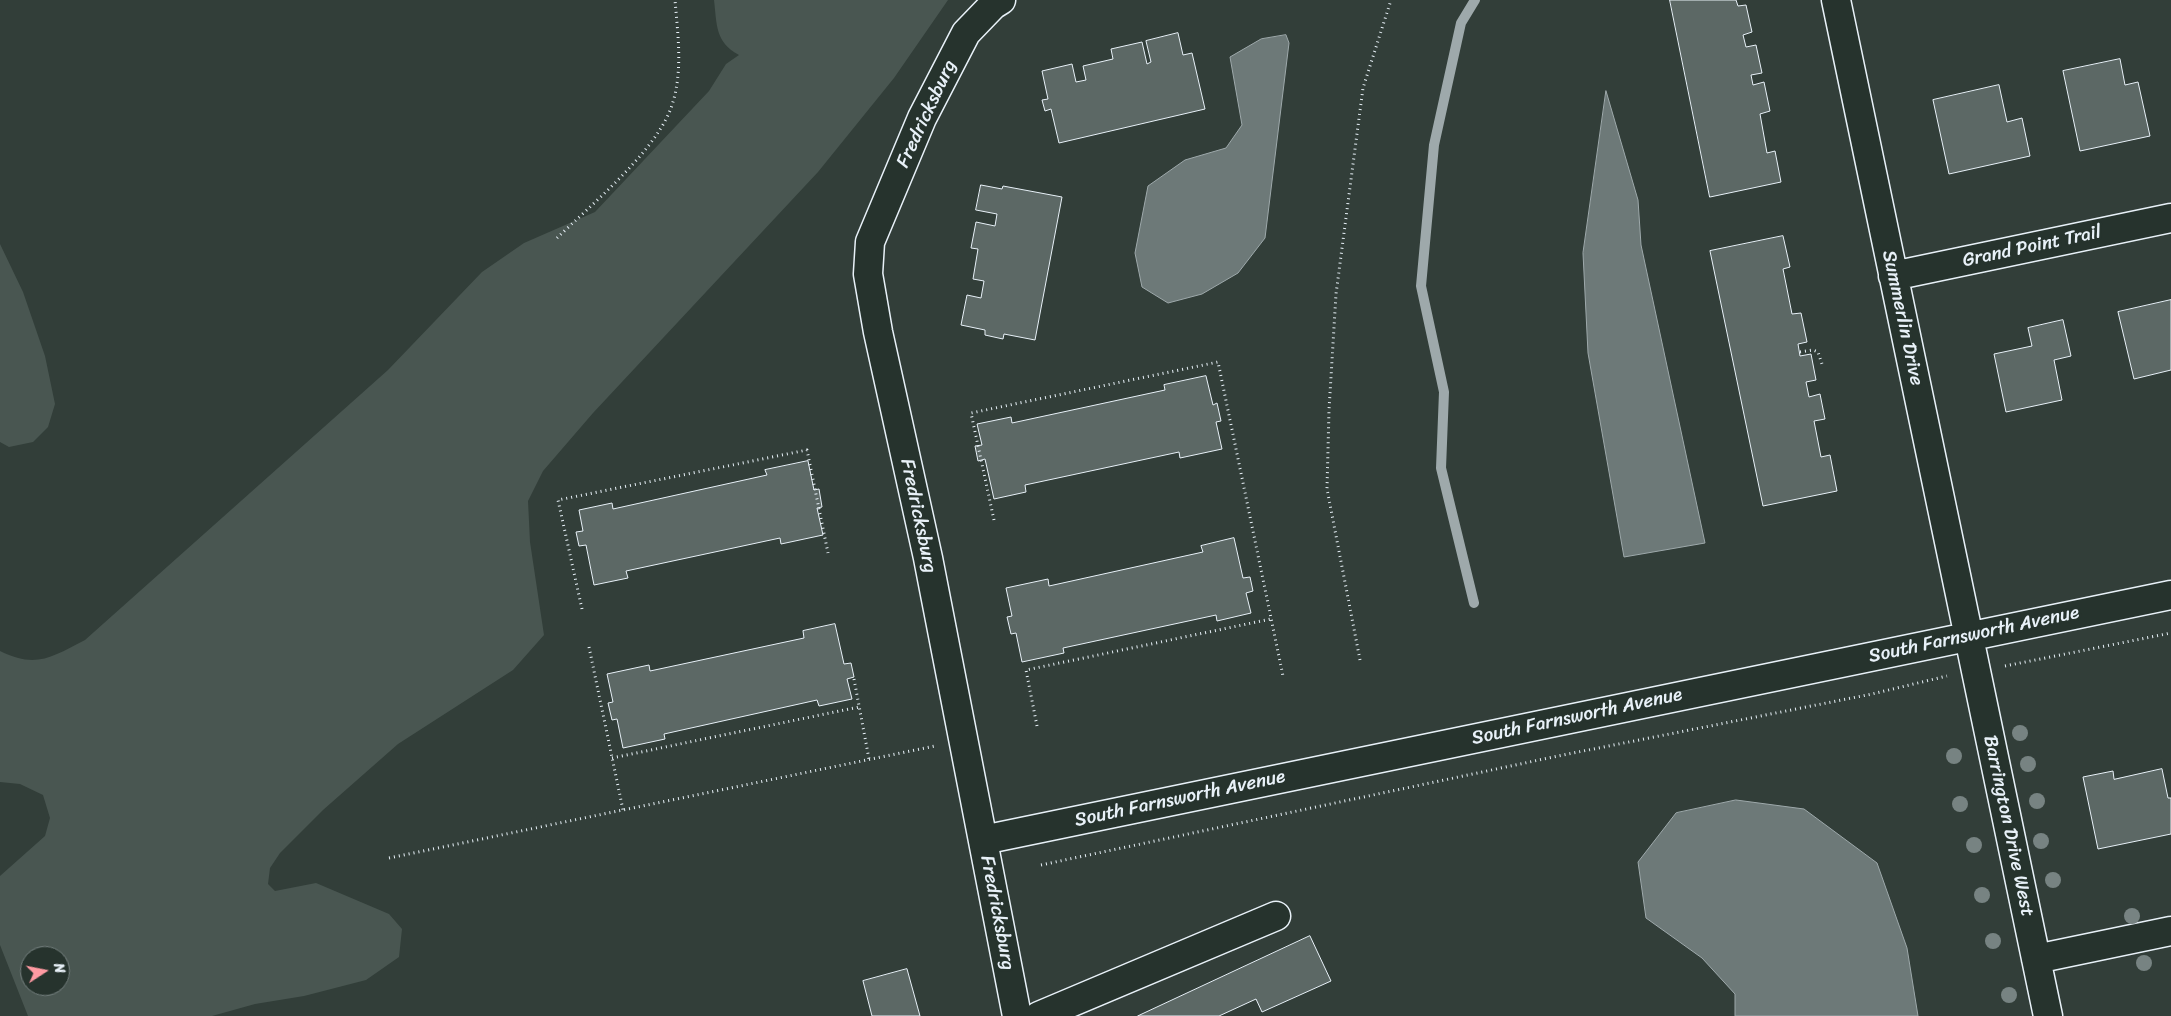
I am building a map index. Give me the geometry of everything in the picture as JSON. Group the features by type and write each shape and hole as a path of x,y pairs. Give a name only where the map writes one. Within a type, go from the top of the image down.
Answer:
{"street":[{"name":"Fredricksburg","path":"1001,0 993,5 966,33 922,118 870,242 868,274 880,341 928,558 1017,1016"},
{"name":"Summerlin Drive","path":"1836,0 1968,636"},
{"name":"Grand Point Trail","path":"1894,276 2171,218"},
{"name":"South Farnsworth Avenue","path":"983,840 2171,595"},
{"name":"Barrington Drive West","path":"1968,636 2048,1016"},
{"path":"1039,1016 1276,916"},
{"path":"2036,959 2171,931"}],"path":[{"path":"557,238 626,171 648,146 668,114 675,93 679,60 675,0"},
{"path":"1360,660 1327,489 1329,410 1336,294 1363,88 1392,0"},
{"path":"1800,352 1813,350 1818,352 1823,367"},
{"path":"994,520 971,413 1218,362 1283,676"},
{"path":"582,609 558,500 807,450 828,553"},
{"path":"1037,726 1026,670 1271,619"},
{"path":"2017,664 2171,633"},
{"path":"589,647 623,810"},
{"path":"1041,865 1548,758 1872,694 1933,679"},
{"path":"854,680 870,759"},
{"path":"612,758 860,707"},
{"path":"389,858 940,745"}],"shaded area":[{"path":"714,0 948,0 894,78 818,172 593,413 543,471 528,501 530,542 544,635 513,670 398,744 323,810 280,853 270,868 268,884 275,891 316,883 389,914 402,929 399,957 366,980 304,996 255,1004 212,1016 28,1016 20,996 70,996 70,946 20,946 20,996 0,945 0,876 45,836 50,818 43,795 20,784 0,782 0,651 24,659 44,659 85,640 388,370 482,272 524,243 595,212 709,91 726,64 739,55 725,44 717,25"},
{"path":"1286,35 1289,43 1265,238 1238,273 1202,294 1168,303 1142,287 1135,253 1148,186 1185,160 1226,148 1242,125 1230,57 1261,39"},
{"path":"1606,91 1638,200 1641,245 1705,543 1624,557 1588,353 1583,253"},
{"path":"0,244 23,292 45,356 55,404 48,427 33,442 9,447 0,442"},
{"path":"1736,800 1804,809 1877,863 1907,948 1918,1016 1735,1016 1735,994 1702,958 1646,918 1638,862 1676,813"}],"building":[{"path":"1670,0 1736,0 1738,6 1746,5 1752,32 1743,35 1746,47 1756,45 1762,73 1751,75 1753,85 1764,82 1770,111 1760,114 1767,153 1775,151 1781,182 1710,197"},
{"path":"1178,33 1183,55 1192,53 1205,109 1059,143 1051,109 1045,111 1042,100 1048,99 1042,71 1072,64 1076,82 1086,80 1083,66 1113,59 1111,49 1142,42 1147,64 1151,62 1146,41"},
{"path":"2120,59 2125,85 2138,82 2150,136 2080,151 2063,71"},
{"path":"1999,85 2007,122 2022,118 2030,156 1949,174 1933,100"},
{"path":"981,185 1002,189 1003,186 1062,197 1035,340 1004,334 1003,339 985,335 985,330 961,325 967,295 981,298 984,281 973,279 978,249 971,248 976,222 995,226 997,214 976,210"},
{"path":"1783,236 1790,267 1783,269 1792,314 1801,313 1807,342 1798,344 1800,356 1811,354 1816,380 1806,382 1809,397 1820,394 1825,419 1814,421 1821,457 1830,455 1837,491 1763,506 1710,251"},
{"path":"2171,300 2171,370 2134,379 2118,312"},
{"path":"2063,320 2071,356 2054,360 2062,400 2006,412 1994,354 2032,346 2028,328"},
{"path":"1206,376 1213,405 1217,403 1221,421 1216,422 1222,449 1180,458 1179,452 1025,485 1026,492 994,499 985,459 978,461 975,446 982,445 977,424 1011,417 1012,423 1165,390 1164,385"},
{"path":"808,461 814,490 819,489 822,507 817,508 823,535 781,544 780,538 626,571 628,578 594,585 586,545 579,546 576,532 583,531 579,510 612,503 613,509 767,475 765,470"},
{"path":"1234,538 1243,578 1250,577 1253,591 1246,593 1251,613 1217,621 1216,615 1063,648 1064,653 1022,662 1016,633 1011,634 1007,617 1012,616 1006,588 1048,579 1049,586 1203,552 1201,546"},
{"path":"835,624 844,664 851,663 854,677 847,679 852,699 819,706 817,700 664,734 665,739 623,748 617,719 612,720 608,703 613,702 607,674 649,665 650,671 804,638 803,631"},
{"path":"2162,769 2168,798 2171,798 2171,834 2098,849 2083,777 2113,771 2114,779"},
{"path":"1310,936 1331,981 1262,1012 1256,999 1219,1016 1138,1016"},
{"path":"907,969 920,1016 872,1016 863,981"}],"waterway":[{"path":"1474,603 1441,468 1444,392 1421,286 1434,145 1461,23 1475,0"}]}
